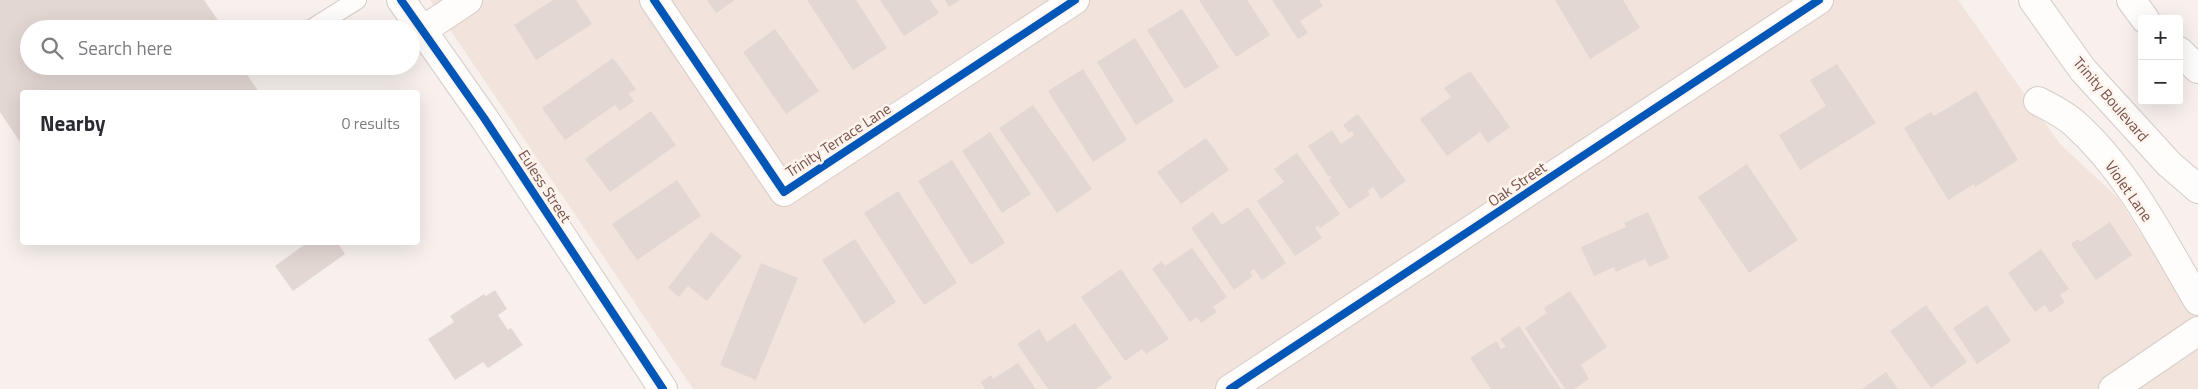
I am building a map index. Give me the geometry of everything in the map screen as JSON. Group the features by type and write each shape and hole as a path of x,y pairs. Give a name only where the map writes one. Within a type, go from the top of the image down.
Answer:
{"street":[{"name":"Euless Street","path":"401,0 415,20"},
{"path":"422,30 468,0"},
{"name":"Trinity Terrace Lane","path":"654,0 784,192 1075,0"},
{"name":"Oak Street","path":"1230,389 1819,0"},
{"name":"Trinity Boulevard","path":"2033,0 2083,70 2169,164 2198,189"},
{"path":"2131,0 2142,15"},
{"name":"Euless Street","path":"420,27 484,118 663,389"},
{"path":"2183,55 2198,68"},
{"name":"Violet Lane","path":"2038,101 2073,121 2100,150 2145,210 2198,301"},
{"path":"2113,389 2198,331"}],"lane":[{"path":"325,20 357,0"}],"shaded area":[{"path":"430,0 1958,0 2060,144 2118,198 2198,322 2198,389 693,389"}],"building":[{"path":"0,0 204,0 218,20 20,20 20,75 247,75 258,90 20,90 20,142 0,112"},
{"path":"553,0 576,0 592,24 536,60 514,25"},
{"path":"707,0 735,0 716,13"},
{"path":"807,0 856,0 887,48 853,70"},
{"path":"880,0 930,0 939,13 904,36"},
{"path":"945,0 960,0 949,7"},
{"path":"1199,0 1247,0 1270,35 1236,57"},
{"path":"1272,0 1319,0 1323,6 1300,21 1308,33 1298,39"},
{"path":"1555,0 1623,0 1640,28 1590,59"},
{"path":"1182,9 1219,67 1185,89 1147,30"},
{"path":"775,29 819,91 786,114 743,52"},
{"path":"1135,38 1174,101 1136,125 1097,62"},
{"path":"613,58 636,89 629,94 634,101 620,111 615,105 565,140 542,108"},
{"path":"1837,64 1876,123 1800,170 1779,135 1826,106 1810,80"},
{"path":"1083,69 1127,140 1093,162 1048,91"},
{"path":"1470,71 1510,127 1488,143 1480,132 1447,156 1420,119 1451,97 1444,88"},
{"path":"1976,91 2018,160 1975,187 1974,184 1948,200 1904,128 1931,112 1934,116"},
{"path":"1033,105 1092,189 1057,213 999,128"},
{"path":"651,111 676,145 610,192 585,159"},
{"path":"1358,114 1406,181 1381,199 1373,187 1368,191 1370,195 1349,209 1329,180 1332,177 1328,176 1308,146 1332,130 1341,144 1354,135 1352,131 1349,133 1343,125"},
{"path":"990,132 1031,194 1002,213 962,151"},
{"path":"1206,138 1229,170 1181,204 1157,172"},
{"path":"1297,153 1340,214 1320,228 1318,225 1315,228 1322,238 1295,256 1257,201 1284,182 1274,169"},
{"path":"952,160 1005,243 971,265 918,181"},
{"path":"1747,164 1798,240 1749,273 1698,197"},
{"path":"677,180 701,216 637,260 612,224"},
{"path":"898,191 957,283 924,305 864,213"},
{"path":"1248,207 1286,263 1262,280 1254,269 1250,272 1253,276 1234,290 1191,228 1213,212 1222,225"},
{"path":"1648,212 1669,258 1649,267 1645,259 1616,272 1614,267 1594,276 1581,247 1626,227 1624,223"},
{"path":"2110,222 2132,255 2096,280 2071,244 2078,239 2080,242"},
{"path":"711,232 742,256 707,301 688,286 679,297 668,288"},
{"path":"855,239 896,302 864,324 822,260"},
{"path":"304,245 339,245 345,254 293,291 275,266"},
{"path":"1192,248 1227,297 1213,307 1217,312 1201,323 1197,317 1190,322 1152,269 1162,261 1165,266"},
{"path":"2041,249 2069,289 2060,295 2065,302 2050,313 2045,305 2035,312 2008,273"},
{"path":"761,263 798,278 756,380 720,365"},
{"path":"1121,269 1169,339 1146,354 1142,349 1125,361 1081,297"},
{"path":"495,290 507,309 498,315 508,330 511,328 523,345 488,368 483,362 455,380 428,339 454,322 450,316 484,294 486,296"},
{"path":"1570,291 1607,347 1581,365 1589,379 1574,389 1565,389 1525,328 1547,313 1544,308"},
{"path":"1926,305 1967,362 1931,388 1890,331"},
{"path":"1987,305 2011,341 1977,364 1953,328"},
{"path":"1075,323 1112,378 1096,389 1048,389 1017,344 1039,329 1047,342"},
{"path":"1519,326 1561,389 1491,389 1470,358 1496,341 1501,349 1506,347 1500,339"},
{"path":"1018,363 1036,389 985,389 981,382 991,375 993,379"},
{"path":"1886,372 1898,389 1862,389"}],"cycle path":[{"path":"401,0 415,20"},
{"path":"654,0 784,192 1075,0"},
{"path":"1230,389 1819,0"},
{"path":"420,27 484,118 663,389"}]}
